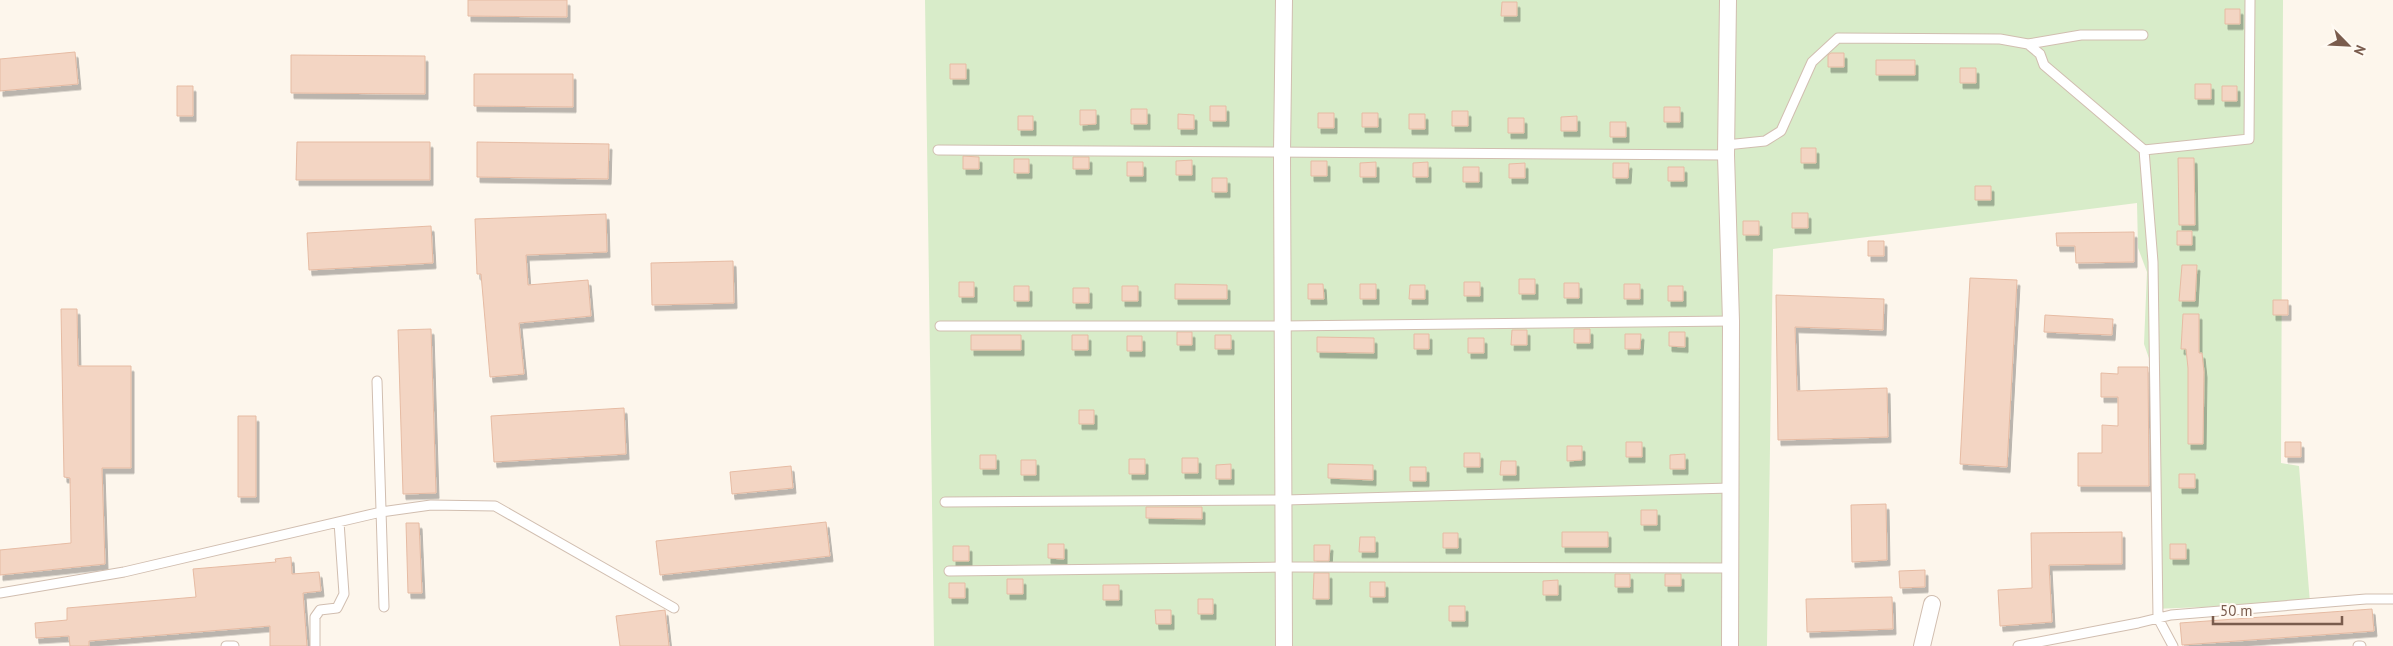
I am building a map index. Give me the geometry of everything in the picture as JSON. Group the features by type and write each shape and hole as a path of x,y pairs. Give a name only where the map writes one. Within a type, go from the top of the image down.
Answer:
{"street":[{"path":"1284,0 1282,153 1285,500 1283,568 1284,646"},
{"path":"1728,0 1726,150 1732,321 1730,646"},
{"path":"1922,646 1932,604"}],"lane":[{"path":"2144,150 2249,138 2250,0"},
{"path":"938,150 1282,153 1726,150 1764,140 1781,131 1812,62 1838,38 2000,39 2028,44 2081,35 2144,35"},
{"path":"2028,44 2040,54 2044,65 2144,150 2154,262 2158,618 2173,646"},
{"path":"940,326 1283,326 1732,321"},
{"path":"378,382 384,607"},
{"path":"945,502 1285,500 1731,488"},
{"path":"0,593 124,572 381,512 432,505 495,506 674,608"},
{"path":"315,646 315,617 320,610 337,608 344,594 339,522"},
{"path":"949,571 1283,568 1730,568"},
{"path":"2018,646 2171,615 2356,600 2393,599"},
{"path":"226,646 234,646"}],"green space":[{"path":"925,0 2283,0 2281,463 2299,466 2310,603 2153,609 2151,364 2144,344 2147,272 2138,248 2137,203 1773,249 1767,646 934,646"}],"building":[{"path":"468,0 567,0 567,17 468,16"},
{"path":"1502,2 1517,2 1517,16 1501,16"},
{"path":"2225,9 2240,9 2240,24 2225,24"},
{"path":"75,52 78,84 0,91 0,59"},
{"path":"1831,53 1844,53 1844,67 1828,67 1828,55"},
{"path":"291,55 425,56 425,94 291,93"},
{"path":"1876,60 1915,60 1915,75 1876,75"},
{"path":"950,64 966,64 966,79 950,79"},
{"path":"1960,68 1976,68 1976,83 1960,83"},
{"path":"474,74 573,74 573,107 474,106"},
{"path":"2195,84 2211,84 2211,99 2195,99"},
{"path":"177,86 193,86 193,116 177,116"},
{"path":"2222,86 2237,86 2237,101 2222,101"},
{"path":"1210,106 1226,106 1226,121 1210,121"},
{"path":"1664,107 1680,107 1680,122 1664,122"},
{"path":"1131,109 1147,109 1147,124 1131,124"},
{"path":"1080,110 1096,110 1096,124 1080,125"},
{"path":"1452,111 1468,111 1468,126 1452,126"},
{"path":"1318,113 1334,113 1334,128 1318,128"},
{"path":"1362,113 1378,113 1378,127 1362,127"},
{"path":"1178,114 1194,115 1194,129 1178,129"},
{"path":"1409,114 1425,114 1425,129 1409,129"},
{"path":"1018,116 1033,116 1033,130 1018,130"},
{"path":"1577,116 1577,131 1561,131 1561,117"},
{"path":"1508,118 1524,118 1524,133 1508,133"},
{"path":"1610,122 1626,122 1626,137 1610,137"},
{"path":"297,142 430,142 430,180 296,180"},
{"path":"477,142 609,144 608,179 477,177"},
{"path":"1801,148 1816,148 1816,163 1801,163"},
{"path":"963,156 979,157 979,169 963,169"},
{"path":"1073,157 1089,157 1089,169 1073,169"},
{"path":"2178,158 2194,158 2195,225 2179,225"},
{"path":"1014,159 1029,159 1029,173 1014,173"},
{"path":"1192,160 1192,175 1176,175 1176,161"},
{"path":"1311,161 1327,161 1327,176 1311,176"},
{"path":"1127,162 1143,162 1143,176 1127,176"},
{"path":"1376,162 1376,177 1360,177 1360,163"},
{"path":"1428,162 1428,177 1413,177 1413,163"},
{"path":"1525,163 1525,178 1509,178 1509,164"},
{"path":"1613,163 1629,163 1628,178 1613,178"},
{"path":"1463,167 1479,167 1479,182 1463,182"},
{"path":"1668,167 1684,167 1684,181 1668,181"},
{"path":"1212,178 1227,178 1227,192 1212,192"},
{"path":"1975,186 1991,186 1991,200 1975,200"},
{"path":"1792,213 1808,213 1808,228 1792,228"},
{"path":"606,214 607,252 526,255 528,285 588,280 591,316 519,323 524,374 490,377 481,274 477,274 475,219"},
{"path":"1743,221 1759,221 1759,235 1743,235"},
{"path":"431,226 433,263 309,270 307,233"},
{"path":"2177,231 2192,231 2192,245 2177,245"},
{"path":"2134,232 2134,262 2076,263 2075,246 2057,246 2056,233"},
{"path":"1868,241 1884,241 1884,256 1868,256"},
{"path":"733,261 734,303 652,305 651,263"},
{"path":"2182,265 2197,265 2195,301 2179,301"},
{"path":"1970,278 2017,280 2007,467 1960,464"},
{"path":"1519,279 1535,279 1535,294 1519,294"},
{"path":"959,282 974,282 974,297 959,297"},
{"path":"1464,282 1480,282 1480,296 1464,296"},
{"path":"1564,283 1579,283 1579,298 1564,298"},
{"path":"1175,284 1227,285 1227,299 1175,299"},
{"path":"1308,284 1323,284 1324,299 1308,299"},
{"path":"1360,284 1376,284 1376,299 1360,299"},
{"path":"1624,284 1640,284 1640,299 1624,299"},
{"path":"1410,285 1425,285 1425,299 1409,299"},
{"path":"1014,286 1029,286 1029,301 1014,301"},
{"path":"1122,286 1138,286 1138,301 1122,301"},
{"path":"1668,286 1683,286 1683,301 1668,301"},
{"path":"1073,288 1089,288 1089,303 1073,303"},
{"path":"1776,295 1884,299 1883,330 1795,327 1797,391 1887,388 1888,437 1778,440"},
{"path":"2273,300 2288,300 2288,315 2273,315"},
{"path":"61,309 77,309 78,366 131,366 131,468 102,468 105,564 0,575 0,550 71,543 70,478 64,477"},
{"path":"2183,314 2199,314 2199,353 2202,353 2204,372 2203,444 2188,444 2188,368 2186,349 2181,349"},
{"path":"2045,315 2113,319 2112,335 2044,332"},
{"path":"431,329 436,493 403,494 398,330"},
{"path":"1574,329 1590,329 1590,343 1574,343"},
{"path":"1512,330 1527,330 1527,345 1511,345"},
{"path":"1177,332 1192,332 1192,345 1177,345"},
{"path":"1669,332 1685,332 1685,347 1669,346"},
{"path":"1414,334 1429,334 1429,349 1414,349"},
{"path":"1625,334 1641,334 1640,349 1625,349"},
{"path":"971,335 1021,335 1021,350 971,350"},
{"path":"1072,335 1088,335 1088,350 1072,350"},
{"path":"1215,335 1231,335 1231,349 1215,349"},
{"path":"1127,336 1142,336 1142,351 1127,351"},
{"path":"1317,337 1374,338 1374,353 1317,352"},
{"path":"1468,338 1484,338 1484,353 1468,353"},
{"path":"2118,367 2148,367 2149,486 2078,486 2078,453 2102,453 2102,425 2118,426 2118,397 2101,397 2101,373 2118,374"},
{"path":"624,408 626,454 494,462 491,416"},
{"path":"1079,410 1094,410 1094,424 1079,424"},
{"path":"238,416 256,416 256,497 238,497"},
{"path":"1626,442 1642,442 1642,457 1626,457"},
{"path":"2285,442 2301,442 2301,457 2285,457"},
{"path":"1567,446 1582,446 1582,460 1567,461"},
{"path":"1464,453 1480,453 1480,467 1464,467"},
{"path":"1685,454 1685,469 1670,469 1670,455"},
{"path":"980,455 996,455 996,469 980,469"},
{"path":"1182,458 1198,458 1198,473 1182,473"},
{"path":"1129,459 1145,459 1145,474 1129,474"},
{"path":"1021,460 1036,460 1036,475 1021,475"},
{"path":"1501,461 1516,461 1516,475 1500,475"},
{"path":"1231,464 1231,479 1216,479 1216,465"},
{"path":"1328,464 1373,465 1373,480 1328,478"},
{"path":"791,466 793,488 732,494 730,472"},
{"path":"1410,467 1426,467 1426,481 1410,481"},
{"path":"2179,474 2195,474 2195,488 2179,488"},
{"path":"1886,504 1887,560 1852,562 1851,505"},
{"path":"1146,507 1202,507 1202,519 1146,518"},
{"path":"1641,510 1657,510 1657,525 1641,525"},
{"path":"826,522 830,556 660,575 656,541"},
{"path":"406,523 419,523 422,593 408,593"},
{"path":"1562,532 1608,532 1608,547 1562,547"},
{"path":"2122,532 2122,564 2049,565 2052,622 2000,626 1998,590 2032,588 2031,533"},
{"path":"1443,533 1458,533 1458,548 1443,548"},
{"path":"1360,537 1375,537 1375,552 1359,552"},
{"path":"1048,544 1064,544 1064,559 1048,558"},
{"path":"2170,544 2186,544 2186,559 2170,559"},
{"path":"1314,545 1330,545 1329,561 1314,561"},
{"path":"953,546 969,546 969,561 953,561"},
{"path":"291,557 292,574 319,572 321,591 303,593 307,646 270,646 270,626 89,641 89,646 70,646 69,636 36,638 35,623 67,620 67,608 196,597 193,569 276,562 275,559"},
{"path":"1925,570 1925,587 1900,588 1899,571"},
{"path":"1314,573 1329,573 1329,599 1313,599"},
{"path":"1615,574 1630,574 1630,587 1615,587"},
{"path":"1665,574 1681,574 1681,586 1665,586"},
{"path":"1007,579 1023,579 1023,594 1007,594"},
{"path":"1558,580 1558,595 1543,595 1543,581"},
{"path":"1370,582 1385,582 1385,597 1370,597"},
{"path":"949,583 965,583 965,598 949,598"},
{"path":"1103,585 1119,585 1119,600 1103,600"},
{"path":"1892,597 1893,629 1807,632 1806,599"},
{"path":"1198,599 1213,599 1213,614 1198,614"},
{"path":"1449,606 1465,606 1465,621 1449,621"},
{"path":"2372,609 2374,631 2182,645 2180,623"},
{"path":"665,610 669,646 620,646 616,616"},
{"path":"1155,610 1171,610 1171,624 1156,624"}]}
